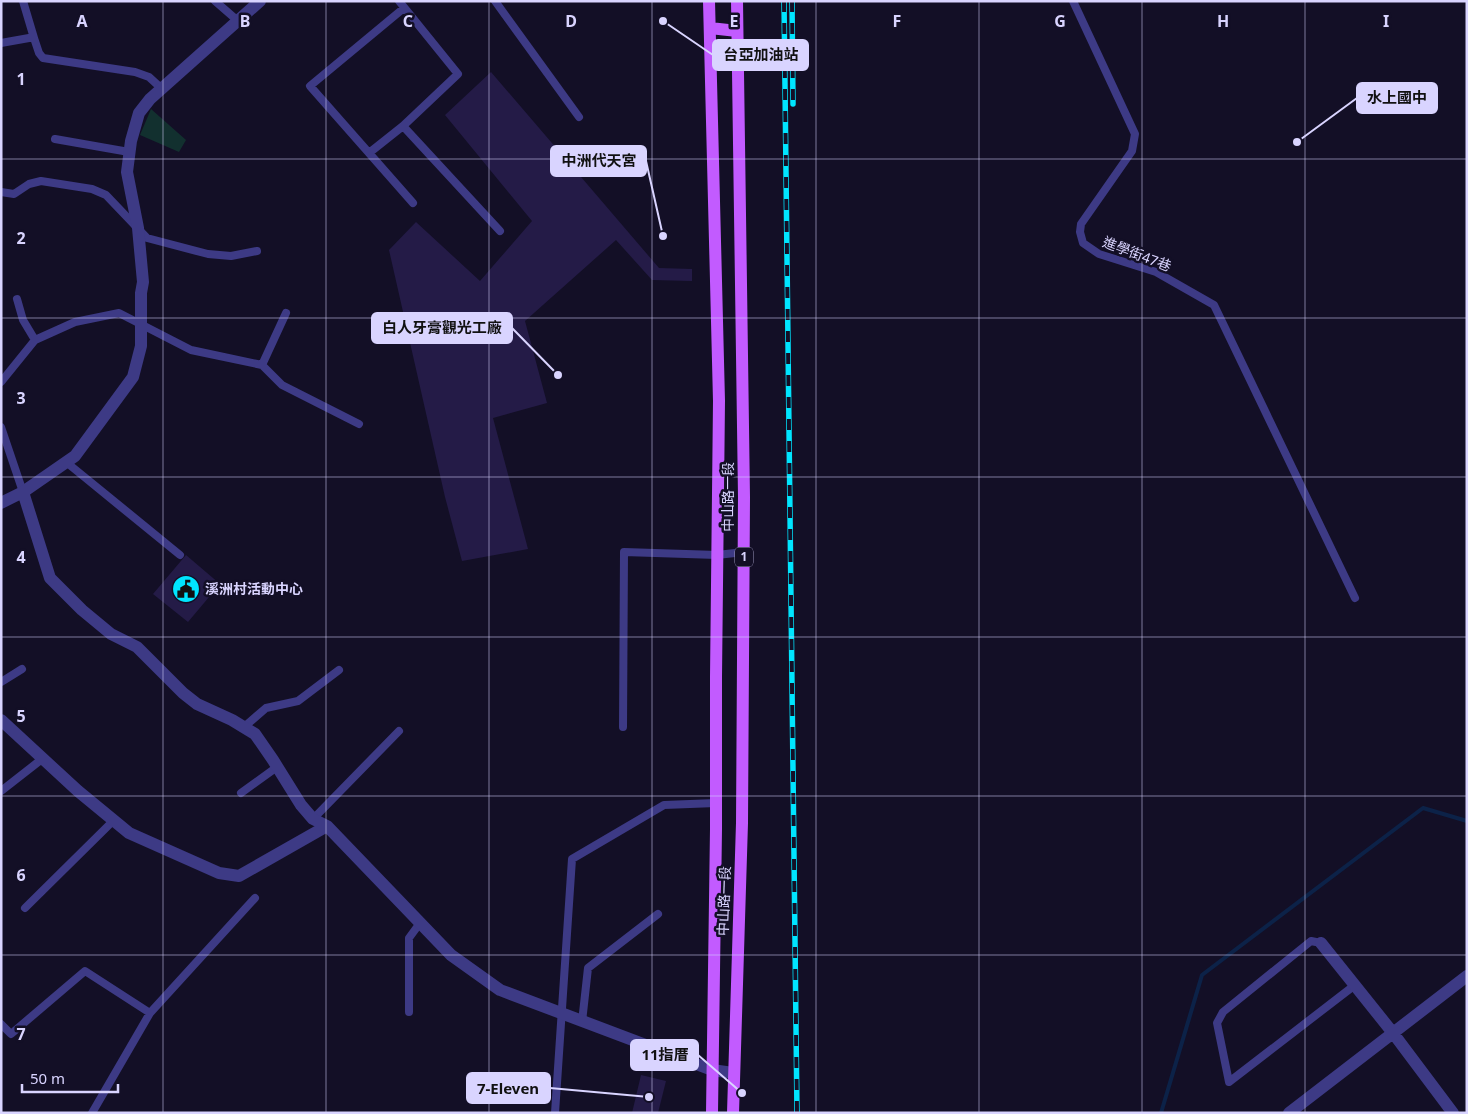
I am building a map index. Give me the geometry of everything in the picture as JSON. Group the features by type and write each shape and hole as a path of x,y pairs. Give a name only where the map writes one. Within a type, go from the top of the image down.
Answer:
{"main road":[{"name":"中山路一段","path":"709,1 718,391 712,1113"},
{"name":"中山路一段","path":"733,1113 742,823 744,552 737,1"},
{"path":"710,28 737,31"}],"street":[{"path":"1,503 23,492 75,456 133,377 140,346 142,323 140,293 143,282 138,228 127,172 131,141 139,113 161,88 260,1"},
{"path":"23,492 50,578 82,610 111,634 137,647 183,693 197,704 232,720 255,734 301,805 313,820 327,826 451,955 500,990 712,1070 733,1073"},
{"path":"1,720 42,759 129,833 219,874 239,876 327,826"},
{"path":"1321,943 1453,1113"},
{"path":"1289,1113 1467,976"}],"lane":[{"path":"23,1 39,53 43,58 135,72 149,77 161,88"},
{"path":"215,1 238,22"},
{"path":"369,153 403,126 458,74 398,1"},
{"path":"495,1 579,117"},
{"name":"進學街47巷","path":"1073,1 1135,134 1132,151 1081,224 1080,232 1083,242 1099,254 1156,272 1214,305 1355,598"},
{"path":"404,8 310,86 413,204"},
{"path":"1,44 34,38"},
{"path":"403,126 500,231"},
{"path":"55,139 129,152"},
{"path":"1,192 14,194 29,184 41,181 92,189 106,195 147,238 208,254 231,256 257,251"},
{"path":"17,299 23,320 35,340"},
{"path":"1,382 35,340 75,322 119,313 192,350 262,365 282,385 359,424"},
{"path":"262,365 286,313"},
{"path":"1,427 23,492"},
{"path":"66,462 180,555"},
{"path":"623,727 624,552 717,555 744,552"},
{"path":"1,682 22,669"},
{"path":"244,727 266,708 298,701 339,670"},
{"path":"313,820 399,731"},
{"path":"1,791 42,759"},
{"path":"241,793 277,767"},
{"path":"555,1113 560,1014 572,859 664,805 716,803"},
{"path":"25,908 114,820"},
{"path":"92,1113 150,1013 255,898"},
{"path":"582,1022 588,968 658,914"},
{"path":"409,1012 409,938 420,924"},
{"path":"1321,943 1311,940 1223,1012 1219,1018 1217,1023 1229,1082 1355,985"},
{"path":"1,1024 11,1034 85,971 150,1013"}],"green space":[{"path":"151,109 186,140 179,152 140,135"}],"building":[{"path":"491,72 659,268 692,269 692,281 652,280 616,240 525,321 547,403 493,418 528,549 462,561 445,497 389,250 416,222 480,281 532,221 445,115"},
{"name":"溪洲村活動中心","path":"186,555 220,584 188,622 153,594"},
{"path":"641,1075 666,1081 658,1113 632,1113"}],"waterway":[{"path":"1161,1113 1202,975 1423,808 1467,821"}],"railway":[{"path":"784,1 797,1113"},
{"path":"792,1 793,104"}],"place":[{"name":"台亞加油站","path":"663,21"},
{"name":"水上國中","path":"1297,142"},
{"name":"中洲代天宮","path":"663,236"},
{"name":"白人牙膏觀光工廠","path":"558,375"},
{"name":"溪洲村活動中心","path":"186,589"},
{"name":"11指厝","path":"742,1093"},
{"name":"7-Eleven","path":"649,1097"}]}
